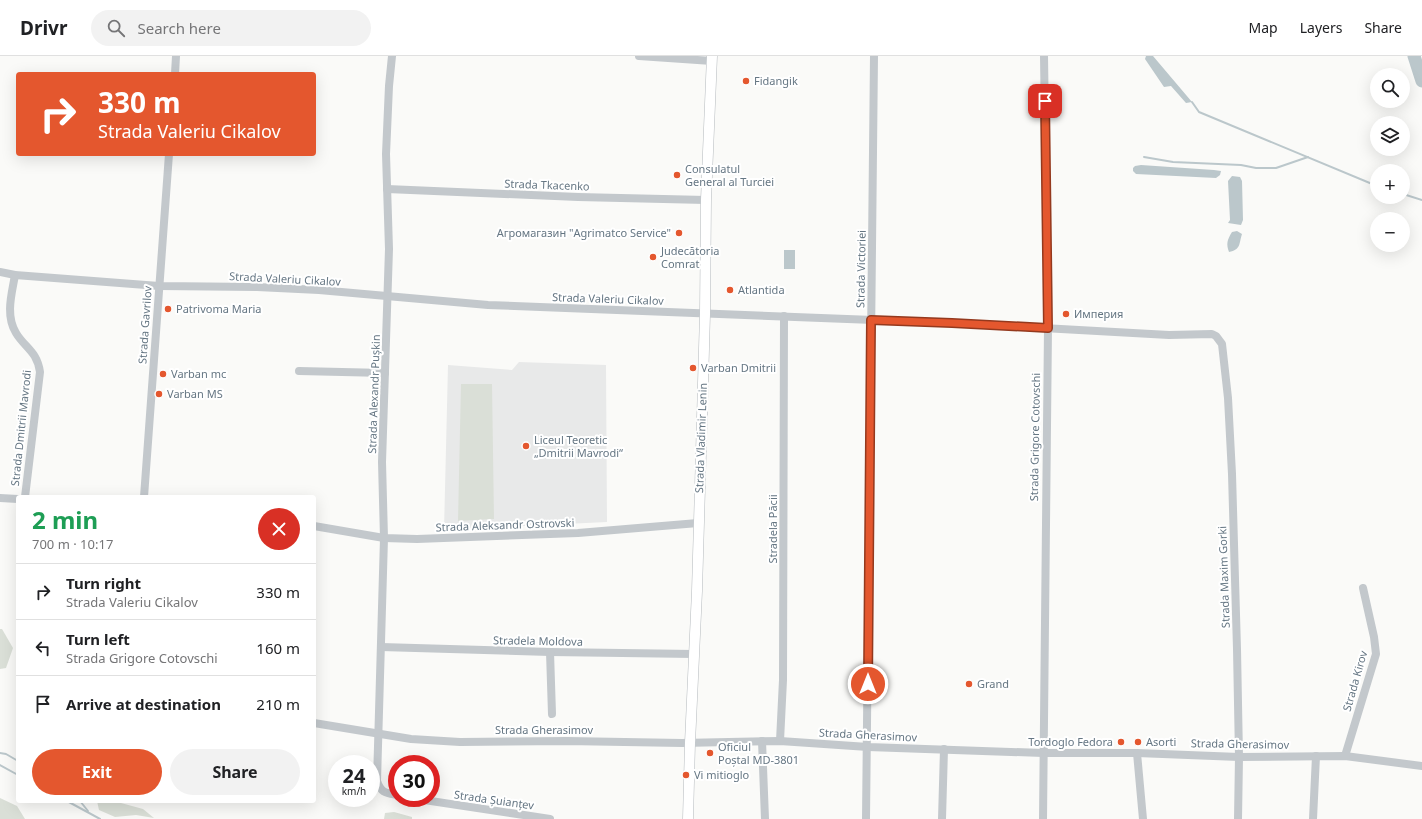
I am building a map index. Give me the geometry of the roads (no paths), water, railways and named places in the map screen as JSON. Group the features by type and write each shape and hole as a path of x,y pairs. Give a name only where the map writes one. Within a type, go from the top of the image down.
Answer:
{"main road":[{"name":"Strada Vladimir Lenin","path":"688,819 705,314 706,200 712,59"}],"street":[{"path":"175,72 176,56"},
{"name":"Strada Alexandr Pușkin","path":"378,734 384,538 382,462 389,248 386,147 392,56"},
{"path":"639,56 712,59"},
{"name":"Strada Victoriei","path":"866,819 868,747 874,56"},
{"name":"Strada Grigore Cotovschi","path":"1043,819 1048,328 1044,56"},
{"name":"Strada Gavrilov","path":"144,495 169,156"},
{"name":"Strada Tkacenko","path":"387,189 578,197 706,200"},
{"name":"Strada Valeriu Cikalov","path":"0,272 14,275 159,286 257,287 319,290 488,305 952,323 1169,335 1206,333 1216,336"},
{"name":"Strada Dmitrii Mavrodi","path":"14,275 10,304 11,321 16,333 38,362 40,372 25,495"},
{"name":"Stradela Păcii","path":"780,741 783,672 784,316"},
{"name":"Strada Maxim Gorki","path":"1216,336 1222,344 1230,424 1237,641 1239,757 1238,819"},
{"path":"299,371 385,373"},
{"path":"0,498 16,499"},
{"name":"Strada Aleksandr Ostrovski","path":"316,526 384,538 417,540 578,533 698,523"},
{"name":"Strada Kirov","path":"1345,756 1376,654 1374,637 1363,588"},
{"name":"Stradela Moldova","path":"381,647 550,652 694,654"},
{"path":"550,652 552,714"},
{"name":"Strada Gherasimov","path":"316,723 411,739 460,742 567,741 690,743 780,741 868,747 1043,752 1137,753 1239,757 1345,756 1422,766"},
{"path":"378,734 377,781 379,788 383,792 388,793"},
{"path":"762,741 765,819"},
{"path":"942,819 944,749"},
{"path":"1137,753 1143,819"},
{"path":"1313,819 1316,756"},
{"name":"Strada Șuianțev","path":"440,802 550,819"}],"waterway":[{"path":"1414,56 1422,81"},
{"path":"1192,102 1199,112 1370,183"},
{"path":"1144,157 1173,162 1241,165 1256,168 1276,168 1308,157"},
{"path":"1410,196 1422,200"},
{"path":"0,753 6,754 16,760"},
{"path":"0,765 16,774"},
{"path":"71,803 100,819"},
{"path":"82,803 88,811"}],"place":[{"name":"Fidangik","path":"746,81"},
{"name":"Consulatul General al Turciei","path":"677,175"},
{"name":"Агромагазин \"Agrimatco Service\"","path":"679,233"},
{"name":"Judecătoria Comrat","path":"653,257"},
{"name":"Atlantida","path":"730,290"},
{"name":"Patrivoma Maria","path":"168,309"},
{"name":"Империя","path":"1066,314"},
{"name":"Varban Dmitrii","path":"693,368"},
{"name":"Varban mc","path":"163,374"},
{"name":"Varban MS","path":"159,394"},
{"name":"Liceul Teoretic „Dmitrii Mavrodi“","path":"526,446"},
{"name":"Grand","path":"969,684"},
{"name":"Tordoglo Fedora","path":"1121,742"},
{"name":"Asorti","path":"1138,742"},
{"name":"Oficiul Poștal MD-3801","path":"710,753"},
{"name":"Vi mitioglo","path":"686,775"}]}
